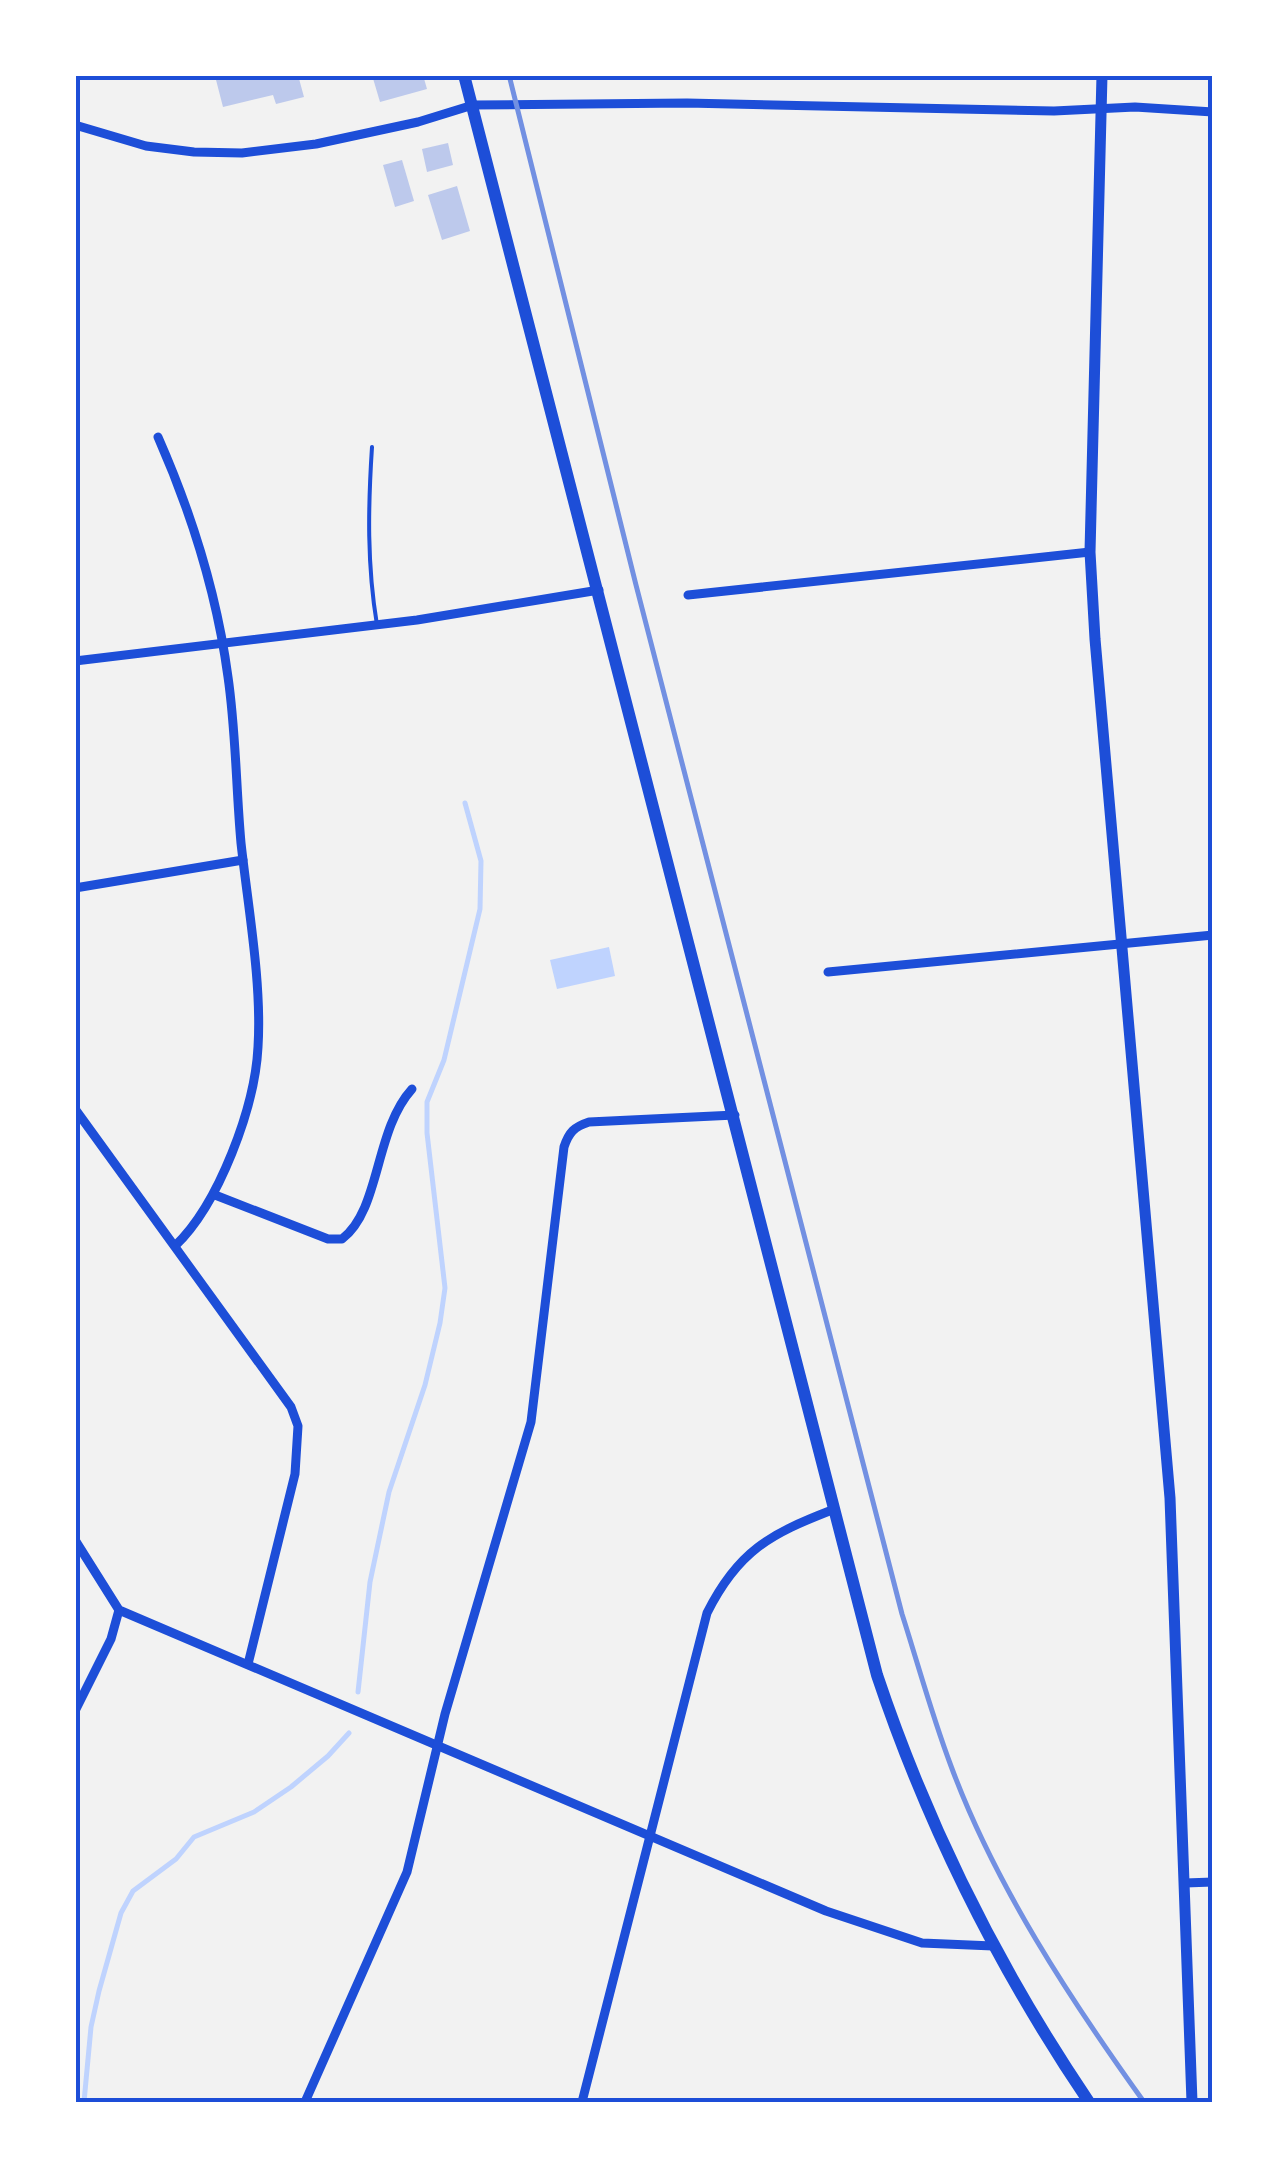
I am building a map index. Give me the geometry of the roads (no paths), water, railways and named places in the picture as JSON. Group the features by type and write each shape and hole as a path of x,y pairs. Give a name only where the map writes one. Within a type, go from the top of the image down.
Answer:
{"main road":[{"path":"464,75 877,1675 926,1810 993,1946 1089,2102"}],"street":[{"path":"1102,75 1090,552 1170,1498 1192,2102"},
{"path":"75,125 146,146 242,153 316,144 418,122 473,105 687,103 1054,111 1135,107 1213,112"},
{"path":"158,437 186,508 228,678 258,1046 250,1092 215,1195 175,1246"},
{"path":"688,595 1090,552"},
{"path":"75,660 377,625 599,590"},
{"path":"75,888 243,860"},
{"path":"828,972 1213,936"},
{"path":"215,1195 328,1239 342,1238 360,1218 392,1117 412,1089"},
{"path":"75,1109 291,1407 298,1426 295,1474 248,1664"},
{"path":"305,2102 407,1872 437,1746 531,1422 568,1135 589,1122 735,1115"},
{"path":"582,2102 701,1633 716,1594 759,1544 832,1510"},
{"path":"75,1540 119,1610 867,1927 922,1942 993,1946"},
{"path":"75,1712 110,1639 119,1610"},
{"path":"1185,1883 1213,1882"}],"lane":[{"path":"372,447 368,518 371,590 377,625"}],"water":[{"path":"609,947 615,976 557,989 550,960"}],"waterway":[{"path":"358,1692 370,1582 389,1492 425,1385 445,1288 427,1102 444,1060 480,909 481,861 465,803"},
{"path":"84,2102 91,2027 99,1991 121,1913 133,1891 176,1859 194,1837 254,1812 291,1787 349,1733"}],"railway":[{"path":"509,75 636,585 902,1614 925,1690 944,1747 989,1854 1062,1982 1144,2102"}]}
